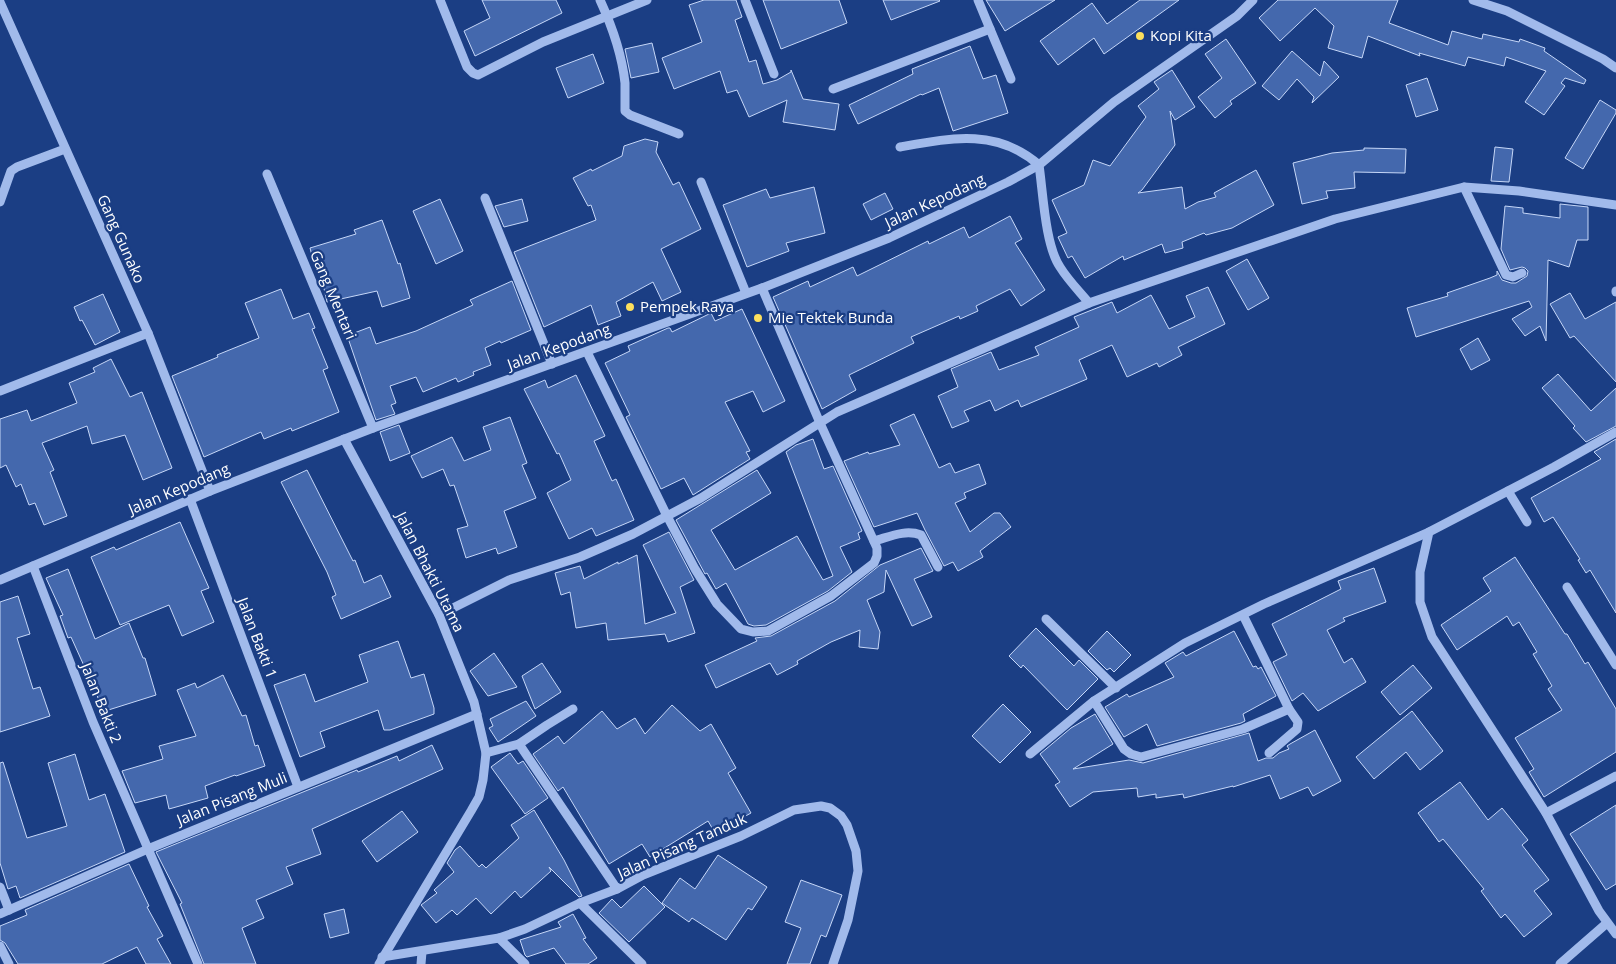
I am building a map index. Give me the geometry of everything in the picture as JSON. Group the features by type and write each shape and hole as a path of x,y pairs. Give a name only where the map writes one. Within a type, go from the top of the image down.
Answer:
{"street":[{"path":"440,0 467,67 478,75 543,42 647,0"},
{"path":"600,0 607,15 620,56 625,111 630,115 679,134"},
{"path":"745,0 774,74"},
{"path":"978,0 1011,79"},
{"name":"Jalan Kepodang","path":"0,580 190,499 344,439 762,288 890,238 1008,182 1039,165 1114,102 1237,16 1253,0"},
{"path":"1473,0 1507,11 1603,59 1616,68"},
{"name":"Gang Gunako","path":"0,2 148,334 210,491"},
{"path":"833,89 990,29"},
{"path":"900,147 943,139 982,138 1006,144 1039,165 1051,243 1059,265 1089,303"},
{"path":"0,202 11,171 66,149"},
{"name":"Gang Mentari","path":"267,174 373,428"},
{"path":"701,182 746,293"},
{"path":"1464,187 1502,269 1510,277 1522,273"},
{"path":"439,615 473,596 509,580 580,557 633,534 701,498 837,412 1089,303 1335,219 1464,187 1519,191 1616,205"},
{"path":"485,198 552,364"},
{"path":"587,352 667,516 695,569 717,604 741,629 753,632 768,631 831,596 874,563 878,556 874,541 820,423 762,288"},
{"path":"0,391 148,334"},
{"path":"1030,754 1094,701 1186,643 1264,604 1429,532 1616,432"},
{"name":"Jalan Bhakti Utama","path":"344,439 439,615 474,702 486,753 483,780 471,811 381,961"},
{"path":"1508,491 1528,522"},
{"name":"Jalan Bakti 1","path":"190,499 298,787"},
{"path":"874,541 896,534 912,532 921,535 938,567"},
{"path":"1429,532 1420,572 1420,602 1432,637 1546,814 1607,923 1616,934"},
{"name":"Jalan Bakti 2","path":"33,566 93,722 198,964"},
{"path":"1567,587 1615,660"},
{"path":"1243,615 1298,722 1297,729 1268,753"},
{"path":"1046,619 1116,688"},
{"path":"1094,701 1124,749 1131,754 1141,757 1243,729 1290,708"},
{"path":"486,753 519,744 547,724 573,710"},
{"name":"Jalan Pisang Muli","path":"0,914 148,849 477,714"},
{"path":"519,744 617,889"},
{"path":"1546,814 1616,776"},
{"name":"Jalan Pisang Tanduk","path":"381,961 499,938 525,930 580,903 617,889 643,875 741,836 794,810 821,806 830,808 841,816 847,825 856,852 858,871 848,920 833,964"},
{"path":"0,887 9,910"},
{"path":"580,903 642,964"},
{"path":"1560,964 1607,923"},
{"path":"499,938 525,964"},
{"path":"0,946 8,964"},
{"path":"421,964 422,952"}],"building":[{"path":"482,0 556,0 562,13 475,56 464,31 490,18"},
{"path":"704,0 736,0 742,17 735,20 749,62 756,60 763,84 777,80 791,72 791,70 803,99 839,104 835,130 783,122 787,100 749,117 737,90 727,93 720,71 674,89 662,58 702,42 689,5"},
{"path":"763,0 839,0 847,23 781,49"},
{"path":"883,0 939,0 940,1 891,20"},
{"path":"986,0 1055,0 1005,31"},
{"path":"1140,0 1179,0 1104,54 1094,38 1058,65 1040,41 1092,3 1107,24"},
{"path":"1278,0 1398,0 1389,23 1448,45 1452,31 1482,39 1483,34 1519,42 1520,39 1545,48 1544,51 1586,80 1584,84 1565,78 1561,83 1565,86 1544,115 1525,102 1546,71 1506,57 1504,66 1468,57 1465,66 1419,53 1420,56 1368,36 1362,58 1328,48 1334,26 1315,8 1280,41 1259,18"},
{"path":"1226,39 1256,83 1230,101 1232,104 1215,118 1198,97 1222,78 1205,54"},
{"path":"652,43 659,72 631,78 625,49"},
{"path":"970,46 983,79 996,75 1008,113 953,131 939,88 921,94 858,124 849,105 913,74 912,69"},
{"path":"1292,51 1320,76 1324,61 1339,77 1312,103 1314,97 1297,79 1279,100 1262,86"},
{"path":"593,54 604,83 568,98 556,68"},
{"path":"1172,70 1195,107 1175,120 1170,111 1175,145 1138,193 1182,187 1185,209 1198,202 1216,197 1214,193 1256,170 1274,205 1232,228 1206,235 1204,233 1182,242 1183,248 1165,253 1162,244 1124,260 1123,256 1085,278 1072,256 1068,258 1058,237 1067,233 1052,200 1084,185 1093,160 1110,166 1146,117 1138,106 1159,89 1154,82"},
{"path":"1427,78 1438,110 1416,117 1406,85"},
{"path":"1600,100 1616,110 1616,113 1583,169 1565,158"},
{"path":"645,139 658,142 656,152 673,185 679,182 701,229 661,249 681,292 662,301 653,282 616,302 621,316 598,325 591,305 544,327 514,252 596,220 591,205 588,206 573,178 622,156 624,146"},
{"path":"1495,147 1513,149 1509,182 1491,181"},
{"path":"1364,148 1406,149 1405,173 1354,172 1355,188 1326,191 1328,198 1302,204 1293,163 1332,153 1364,150"},
{"path":"814,187 825,233 786,243 789,251 747,267 723,205 766,189 770,198"},
{"path":"885,193 893,209 871,220 863,204"},
{"path":"440,199 463,251 436,264 413,211"},
{"path":"522,199 528,221 504,227 495,206"},
{"path":"1560,204 1588,207 1588,240 1577,240 1569,267 1548,260 1546,341 1540,326 1525,336 1512,319 1532,307 1529,301 1416,337 1407,308 1448,296 1447,293 1497,275 1497,271 1502,280 1511,283 1516,283 1527,276 1528,271 1525,268 1510,270 1501,249 1505,206 1523,208 1523,213 1560,218"},
{"path":"1010,216 1022,239 1015,243 1045,290 1021,306 1010,289 976,306 978,311 960,319 959,316 911,337 914,343 849,375 856,390 822,409 773,297 808,281 810,287 853,267 857,276 928,241 929,244 964,227 969,238"},
{"path":"382,220 398,264 400,263 410,298 382,307 377,291 327,302 319,266 315,267 310,248 356,234 354,230"},
{"path":"1247,259 1269,298 1248,310 1226,271"},
{"path":"512,281 531,330 485,348 491,365 473,372 474,375 458,382 456,378 423,392 416,377 390,386 396,403 391,405 395,414 376,420 349,341 349,335 370,327 376,344 416,331 473,305 470,300"},
{"path":"1208,287 1225,324 1178,347 1182,355 1159,367 1157,363 1127,377 1112,345 1079,360 1087,379 1021,407 1018,400 995,411 990,400 964,411 969,421 952,428 938,396 958,387 951,369 991,352 999,370 1039,355 1035,347 1079,327 1074,317 1112,302 1117,313 1151,295 1169,329 1195,317 1186,296"},
{"path":"281,289 293,319 309,313 315,328 312,329 328,368 323,370 339,412 292,431 291,428 264,439 261,432 204,457 172,376 259,338 245,303"},
{"path":"1570,293 1585,319 1616,302 1616,382 1574,336 1570,338 1550,304"},
{"path":"103,294 120,332 95,345 82,320 80,321 74,307"},
{"path":"742,309 785,401 763,412 753,391 725,402 750,451 746,452 750,459 693,495 684,478 661,489 626,417 630,415 605,363 630,351 628,346 668,328 672,332 711,313 715,321"},
{"path":"1478,338 1490,360 1471,370 1460,349"},
{"path":"111,359 130,397 142,392 172,468 143,480 125,435 92,444 87,426 42,443 54,470 50,472 67,516 44,525 35,503 29,505 21,484 16,487 6,465 0,468 0,419 27,410 31,421 77,403 69,383 95,372 93,368"},
{"path":"1558,374 1591,411 1616,388 1616,426 1586,442 1573,428 1575,426 1542,388"},
{"path":"576,375 605,436 594,441 612,481 616,479 634,520 596,536 592,528 569,539 547,493 571,480 559,453 557,454 524,389 545,380 548,388"},
{"path":"914,414 939,468 950,463 955,473 979,464 986,484 964,493 966,498 955,503 970,532 994,513 1000,513 1011,527 980,551 983,557 958,571 953,562 944,566 917,513 874,527 844,461 868,452 869,454 900,445 890,425"},
{"path":"510,417 527,463 522,465 536,498 504,511 517,547 498,554 496,548 466,558 457,529 468,526 454,485 450,486 443,469 422,478 411,456 452,437 464,461 491,450 483,427"},
{"path":"399,425 410,453 390,461 380,432"},
{"path":"813,439 824,469 833,466 862,531 858,533 860,539 840,547 852,572 828,591 766,625 754,626 748,624 726,583 716,589 707,573 705,574 676,520 757,470 771,493 711,530 735,570 797,536 823,580 833,576 786,452 796,445"},
{"path":"1616,439 1616,613 1590,570 1586,573 1578,560 1580,559 1553,517 1544,522 1531,498 1601,459 1594,452"},
{"path":"307,470 353,561 355,560 364,583 381,575 391,597 341,619 332,597 336,595 327,572 281,482"},
{"path":"180,522 209,588 201,591 214,622 182,636 169,605 120,625 91,557 114,547 116,550"},
{"path":"669,532 694,580 680,587 695,633 668,642 665,634 608,640 606,623 576,628 570,592 561,595 555,573 580,566 584,579 637,555 645,624 676,613 643,545"},
{"path":"921,548 933,571 914,579 932,617 912,626 886,570 884,592 867,600 880,632 878,649 859,647 860,630 831,642 797,661 798,664 777,675 770,663 716,688 705,665 757,641 755,638 771,636 835,601 880,565"},
{"path":"1515,557 1585,664 1588,662 1616,709 1616,752 1544,797 1529,772 1534,769 1515,738 1562,710 1548,689 1552,686 1533,654 1537,652 1519,622 1513,626 1507,616 1457,650 1441,625 1491,591 1483,578"},
{"path":"1374,568 1386,602 1343,618 1345,621 1327,630 1344,663 1352,658 1366,682 1318,711 1303,693 1292,701 1273,662 1287,655 1272,624 1341,589 1338,581"},
{"path":"68,569 95,639 129,623 143,658 145,658 156,695 102,712 89,667 85,668 71,637 68,638 60,616 63,615 46,578"},
{"path":"18,596 30,634 17,638 33,689 40,687 50,716 0,732 0,602"},
{"path":"1036,628 1074,666 1079,660 1098,679 1067,710 1023,665 1021,668 1009,656"},
{"path":"1107,631 1131,655 1114,672 1110,668 1107,670 1088,651"},
{"path":"1234,631 1253,667 1256,666 1258,669 1261,667 1276,696 1243,714 1245,721 1241,723 1157,746 1147,724 1124,737 1105,707 1127,694 1129,697 1174,677 1165,663 1183,652 1186,656"},
{"path":"398,641 411,678 424,674 434,714 390,730 384,730 378,710 320,732 325,747 300,757 274,685 305,674 315,702 368,682 359,655"},
{"path":"494,653 517,687 488,696 470,671"},
{"path":"542,663 561,692 535,709 522,676"},
{"path":"1413,665 1432,688 1400,715 1381,692"},
{"path":"223,675 242,716 246,715 255,746 258,745 265,766 205,786 208,798 169,809 166,795 135,803 122,771 163,759 159,746 196,736 177,690 195,683 197,688"},
{"path":"526,701 536,716 498,742 489,728 493,726 490,719"},
{"path":"1003,704 1031,732 1000,763 972,736"},
{"path":"672,705 700,731 711,724 736,768 728,773 751,813 715,833 708,821 650,857 642,844 609,864 563,787 558,791 533,754 558,736 564,744 602,711 617,729 635,718 645,734"},
{"path":"1412,711 1443,751 1420,770 1406,752 1374,779 1356,757"},
{"path":"1095,714 1113,744 1073,769 1129,760 1143,763 1249,733 1258,761 1273,758 1289,749 1287,746 1315,730 1341,781 1313,796 1308,787 1280,799 1270,775 1233,787 1184,798 1183,794 1156,798 1156,794 1138,797 1137,788 1093,792 1070,807 1055,785 1060,782 1040,754 1071,728"},
{"path":"432,745 443,769 312,829 321,854 286,867 293,884 256,900 264,918 242,928 256,964 204,964 180,904 182,903 156,852 357,770 358,772 397,756 399,761"},
{"path":"510,753 518,764 523,761 548,798 525,814 491,767"},
{"path":"75,754 89,800 105,794 125,852 20,898 16,886 8,889 0,863 0,763 3,762 27,838 67,826 48,763"},
{"path":"1460,782 1488,820 1502,808 1528,840 1522,845 1549,880 1534,891 1552,914 1524,937 1505,914 1501,918 1481,891 1484,889 1443,839 1439,842 1418,813"},
{"path":"1616,805 1616,884 1606,890 1570,834"},
{"path":"534,810 564,860 582,896 579,897 549,867 551,871 521,898 515,891 491,914 476,898 457,915 452,910 436,923 421,905 437,893 434,890 454,872 447,863 455,850 460,846 479,867 482,864 486,868 519,838 511,825"},
{"path":"402,811 418,832 377,862 362,841"},
{"path":"718,855 767,887 752,910 748,908 726,940 692,918 689,922 662,903 680,878 695,889"},
{"path":"129,864 149,906 147,907 163,936 157,939 171,964 146,964 137,947 102,964 18,964 5,943 0,940 0,926 27,915 25,910"},
{"path":"801,880 842,895 826,937 821,935 810,964 787,964 801,928 785,922"},
{"path":"644,886 665,907 629,942 599,913 612,899 621,908"},
{"path":"344,909 349,933 330,938 324,914"},
{"path":"573,914 586,938 583,939 597,958 588,964 566,964 554,948 527,957 525,955 520,940 561,927 558,922"}],"place":[{"name":"Kopi Kita","path":"1140,36"},
{"name":"Pempek Raya","path":"630,307"},
{"name":"Mie Tektek Bunda","path":"758,318"}]}
